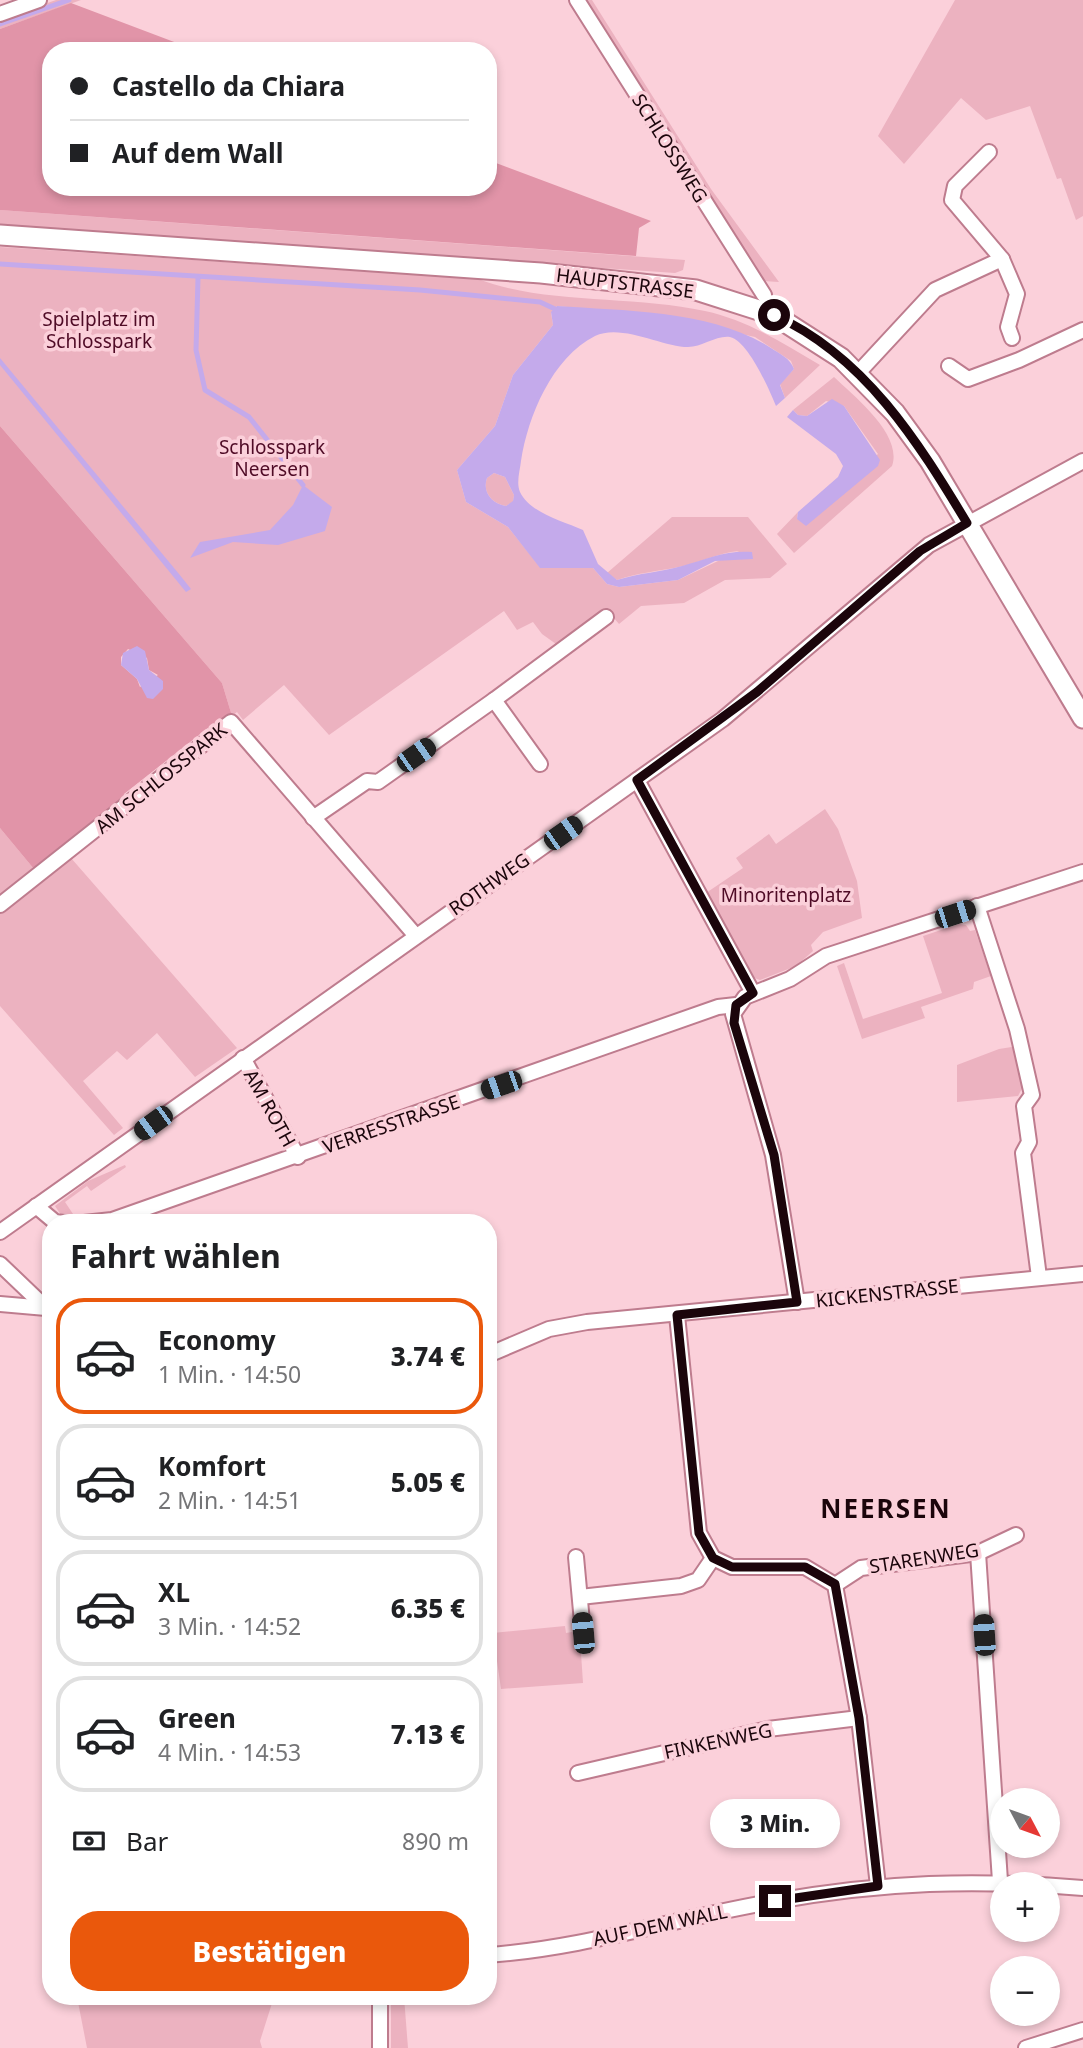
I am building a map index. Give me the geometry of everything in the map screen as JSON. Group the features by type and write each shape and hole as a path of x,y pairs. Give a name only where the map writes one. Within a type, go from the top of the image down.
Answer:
{"street":[{"path":"0,14 39,0"},
{"name":"SCHLOSSWEG","path":"578,0 764,295"},
{"path":"989,152 955,186 952,200 1002,259 1017,294 1008,327 1012,338"},
{"name":"HAUPTSTRASSE","path":"0,235 541,273 696,290 783,319 841,358 895,413 930,461 1083,718"},
{"path":"858,373 935,290 1002,259"},
{"path":"949,366 968,379 1019,360 1083,330"},
{"name":"ROTHWEG","path":"0,1232 757,692 920,551 1083,461"},
{"path":"313,818 367,781 378,782 607,617"},
{"path":"494,700 540,764"},
{"name":"AM SCHLOSSPARK","path":"0,905 231,722 416,936"},
{"path":"637,780 745,998"},
{"path":"797,1302 775,1163 734,1023 745,998 790,979 827,956 1083,872"},
{"path":"977,906 1017,1029 1032,1095 1024,1106 1029,1142 1023,1153 1039,1277"},
{"name":"VERRESSTRASSE","path":"130,1214 745,998"},
{"name":"AM ROTH","path":"243,1058 298,1157"},
{"path":"36,1206 46,1214"},
{"path":"0,1264 42,1302"},
{"name":"KICKENSTRASSE","path":"497,1351 549,1329 587,1322 1083,1274"},
{"path":"0,1304 42,1308"},
{"path":"677,1315 699,1533 713,1558 732,1567 805,1567 835,1584 859,1718 878,1886"},
{"name":"STARENWEG","path":"835,1584 861,1568 978,1553 1016,1535"},
{"path":"978,1553 999,1872"},
{"path":"576,1557 583,1633"},
{"path":"580,1598 681,1586 698,1580 713,1558"},
{"name":"FINKENWEG","path":"579,1773 768,1729 859,1718"},
{"name":"AUF DEM WALL","path":"497,1954 532,1952 775,1901 878,1886 990,1881"},
{"name":"AUF DEM WALL","path":"1060,1886 1083,1888"},
{"path":"380,2005 380,2048"},
{"path":"1026,2048 1083,2030"}],"green space":[{"path":"56,0 81,0 0,29 0,20"},
{"path":"583,0 592,0 711,189 779,282 763,281"},
{"path":"955,0 1083,0 1083,216 1076,220 1061,178 1057,179 1030,106 986,120 961,98 904,164 878,136"},
{"path":"0,210 685,260 683,270 675,273 0,227"},
{"name":"Schlosspark Neersen","path":"0,247 478,279 532,293 677,306 735,320 820,365 785,398 780,384 794,369 791,361 755,337 658,316 557,306 551,313 553,325 513,375 495,426 457,470 466,502 508,527 540,567 593,568 607,584 619,587 678,580 739,551 617,580 607,573 672,517 748,517 787,564 770,578 725,580 684,603 641,606 619,624 606,609 556,644 542,634 533,622 517,630 504,611 329,735 284,685 243,720 237,712 232,716 222,683 0,426"},
{"path":"834,377 884,429 894,454 892,466 794,553 777,534 798,512 797,519 878,454 844,406 826,401 807,416 798,415 793,410"},
{"path":"494,473 505,477 514,495 513,502 506,506 496,503 487,492 487,478"},
{"name":"Minoritenplatz","path":"825,809 838,829 857,881 862,918 823,932 811,945 813,951 796,966 760,980 752,977 706,893 743,868 736,858 769,834 776,844"},
{"path":"0,828 34,869 0,896"},
{"path":"71,858 237,1048 195,1077 157,1033 127,1060 117,1051 83,1081 123,1128 114,1135 0,1006 0,913"},
{"path":"959,924 966,925 970,931 975,930 991,976 974,982 973,989 921,1007 925,1018 862,1039 837,966 844,963 863,1019 942,993 923,936"},
{"path":"1018,1046 1025,1083 1018,1096 957,1102 957,1065 999,1049"},
{"path":"125,1165 126,1167 91,1191 87,1186 65,1202 73,1214 60,1214 55,1206 88,1181"},
{"path":"565,1626 566,1633 572,1632 580,1638 583,1683 501,1689 497,1633"},
{"path":"79,2005 271,2005 260,2041 262,2048 87,2048"},
{"path":"391,2005 405,2005 408,2048 391,2048"}],"shaded area":[{"path":"71,3 174,42 42,42 42,196 497,196 497,163 651,221 639,228 636,256 0,210 0,29"},
{"path":"557,306 639,311 696,319 748,335 790,362 794,369 780,385 785,398 776,406 751,356 737,340 730,337 688,347 617,332 595,336 566,358 555,373 536,407 524,444 518,485 520,492 531,506 539,511 583,530 598,564 617,580 734,552 752,552 753,559 715,561 678,580 619,587 607,584 593,568 540,568 508,527 466,502 457,470 495,426 513,375 553,325 551,312","holes":["494,473 505,477 514,495 513,501 506,506 493,500 486,488 487,478"]},
{"path":"0,358 191,589 186,592 0,365"},
{"path":"832,399 844,406 880,460 878,466 806,526 797,519 798,512 838,477 843,466 836,454 787,417 793,410 798,415 807,416"},
{"path":"0,426 222,683 232,716 215,729 208,728 124,794 123,801 34,869 0,828","holes":["128,649 147,658 149,670 158,675 140,687 137,679 121,665 121,657"]},
{"path":"303,485 332,507 325,531 278,545 233,542 190,558 200,542 270,530 293,505"},
{"path":"137,646 145,651 149,670 163,681 163,689 153,699 147,698 137,679 121,665 123,653"}],"waterway":[{"path":"0,24 69,0"},
{"path":"0,264 420,290 540,302 555,309"},
{"path":"198,278 196,350 205,390 249,417 303,485"}],"district":[{"name":"NEERSEN","path":"886,1509"}],"route":[{"path":"774,315 841,358 858,373 895,413 930,461 967,523 920,551 757,692 637,780 753,993 736,1005 734,1023 774,1155 797,1302 677,1315 699,1533 713,1558 732,1567 805,1567 835,1584 859,1718 878,1886 775,1901"}],"park label":[{"name":"Spielplatz im Schlosspark","path":"99,330"}]}
